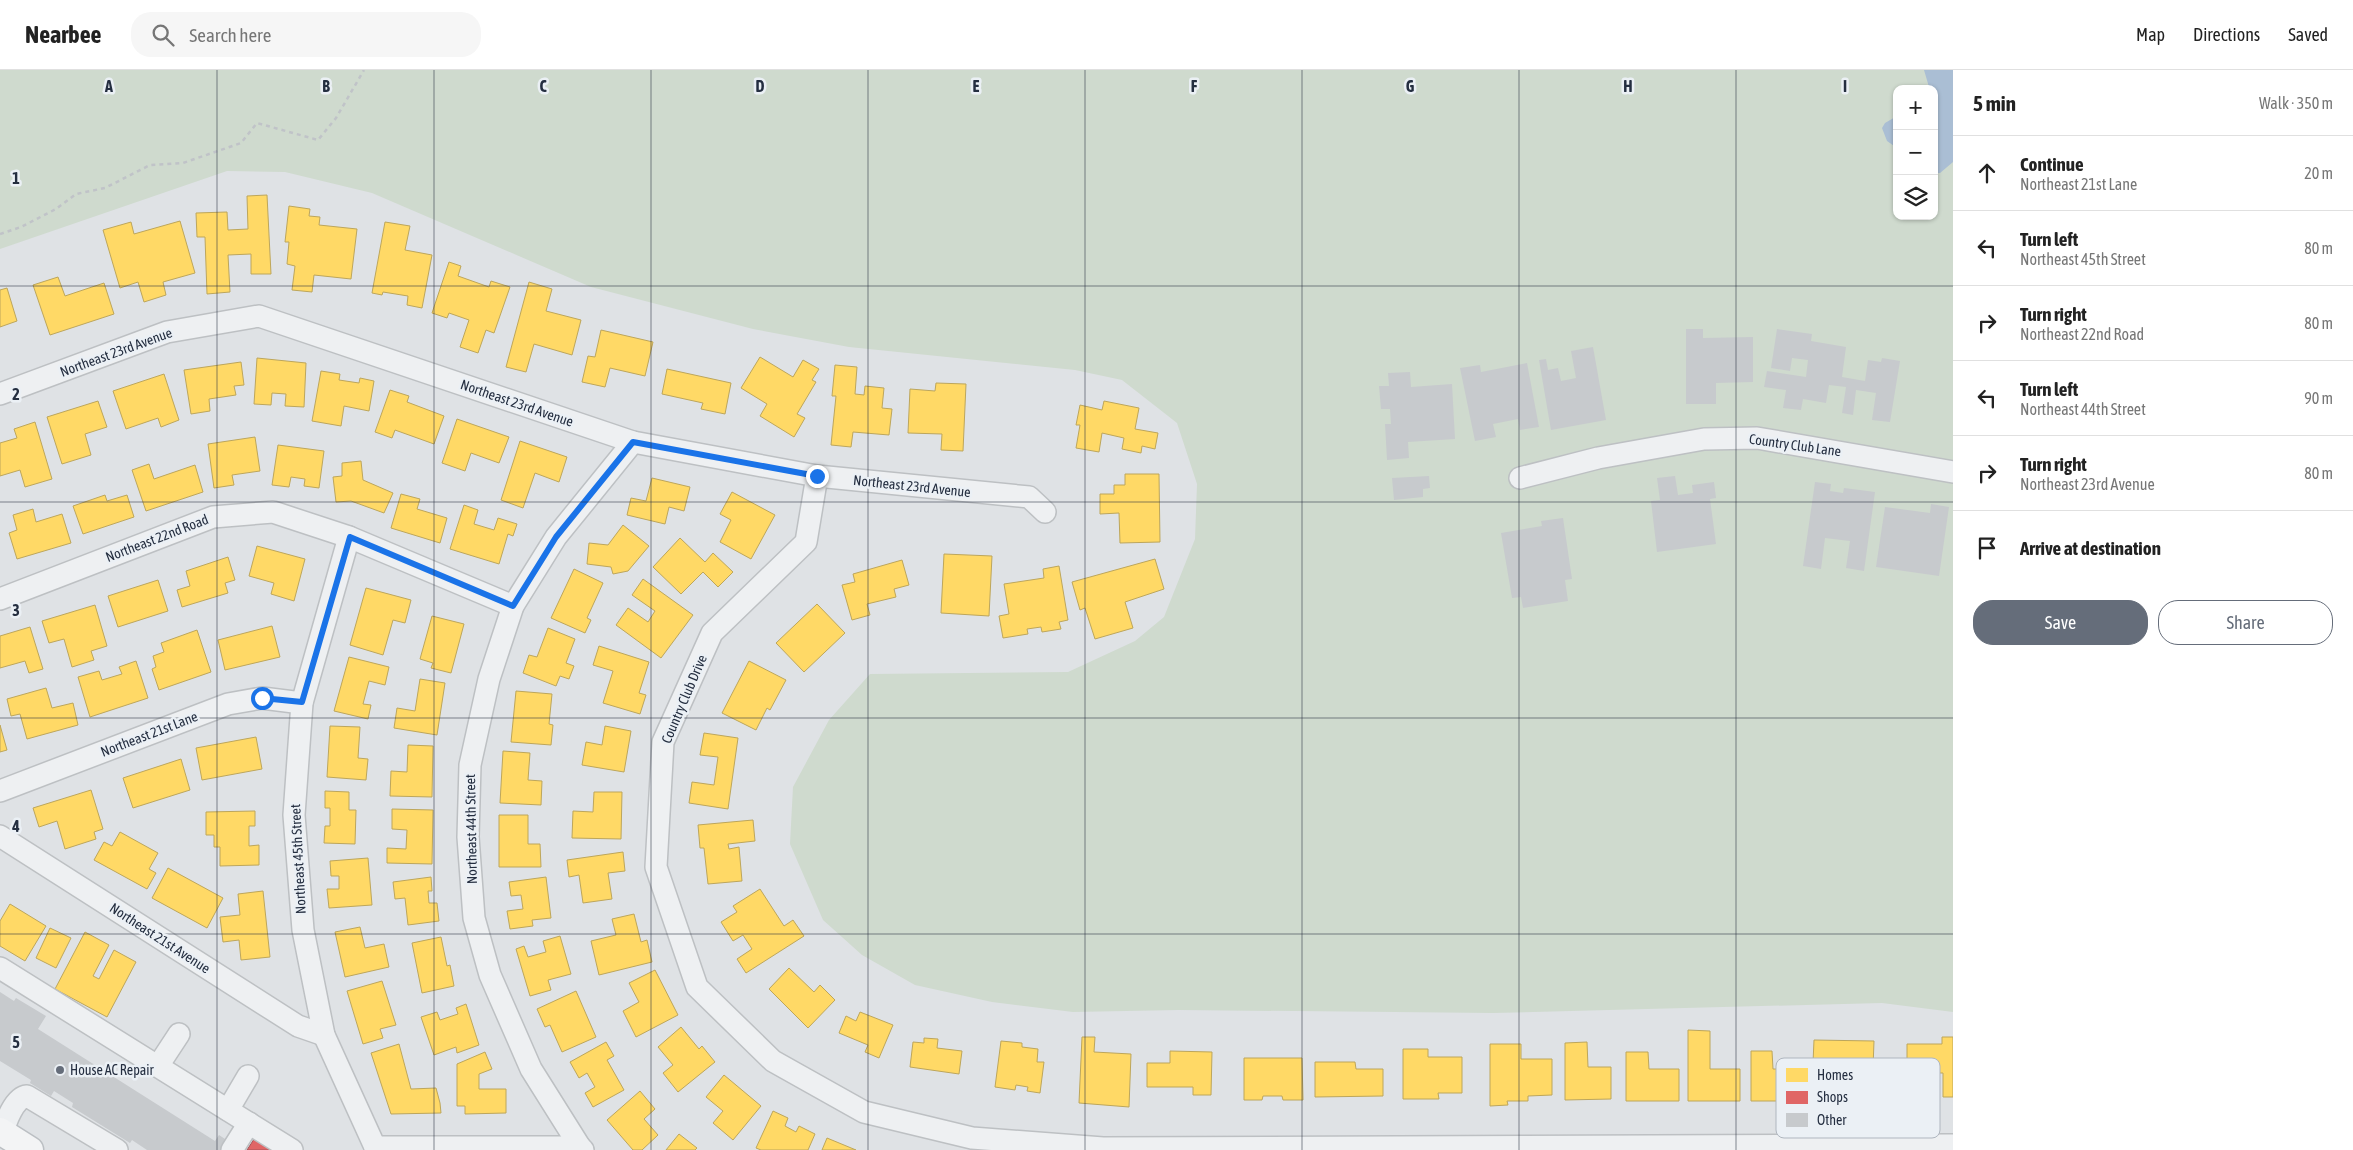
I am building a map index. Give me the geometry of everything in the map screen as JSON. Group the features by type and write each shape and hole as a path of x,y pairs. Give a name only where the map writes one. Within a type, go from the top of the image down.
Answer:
{"main road":[{"path":"2,1133 30,1150"}],"street":[{"name":"Northeast 23rd Avenue","path":"0,394 167,332 259,316 633,442 817,476 1029,497 1045,512"},
{"name":"Country Club Lane","path":"1520,478 1598,458 1704,439 1748,438 1833,450 1953,472"},
{"name":"Northeast 44th Street","path":"581,1148 531,1069 490,974 474,918 468,837 470,765 489,679 513,606 556,537 633,442"},
{"name":"Country Club Drive","path":"817,476 806,542 712,633 663,742 656,866 697,987 773,1061 864,1112 972,1138 1103,1149"},
{"name":"Northeast 22nd Road","path":"0,599 213,517 274,512 350,537 513,606"},
{"name":"Northeast 45th Street","path":"350,537 302,702 294,815 303,930 324,1035 374,1149"},
{"name":"Northeast 21st Lane","path":"0,791 228,704 262,698 302,702"},
{"name":"Northeast 21st Avenue","path":"0,836 298,1026 324,1035"},
{"path":"0,968 292,1150"},
{"path":"158,1066 179,1034"},
{"path":"228,1110 248,1076"},
{"path":"2,1133 4,1123 20,1099 27,1096 117,1150"},
{"path":"232,1150 249,1123"},
{"path":"1103,1149 1953,1144"},
{"path":"374,1149 581,1148"}],"path":[{"path":"0,234 21,227 56,209 76,194 105,188 150,165 183,163 241,142 256,124 318,140 336,118 364,70"}],"shaded area":[{"path":"0,70 1953,70 1953,1012 1882,1003 1493,1013 1179,1010 1073,1012 992,1002 915,985 862,955 823,920 790,844 793,787 829,720 870,674 1068,672 1135,641 1164,617 1195,539 1197,484 1177,423 1122,380 1075,370 849,347 753,329 591,287 372,193 285,172 227,171 0,249"}],"water":[{"path":"1924,70 1953,70 1953,162 1940,173 1938,173 1938,85 1928,85"},
{"path":"1893,118 1893,145 1887,141 1882,128 1885,123"}],"building: Homes":[{"path":"267,195 271,274 251,274 251,254 228,255 230,292 207,294 205,237 197,237 196,213 227,212 228,230 248,229 247,196"},
{"path":"289,206 310,209 309,216 320,217 319,225 357,229 351,279 314,275 312,292 292,290 295,266 287,264 289,242 285,242"},
{"path":"180,221 195,273 163,282 166,295 144,302 138,282 120,288 103,230 131,222 134,234"},
{"path":"385,222 410,226 405,250 432,255 422,308 407,305 408,296 383,292 382,295 372,293"},
{"path":"449,262 461,266 458,276 489,287 491,281 510,287 494,333 486,330 478,353 460,347 469,320 449,313 447,318 432,313"},
{"path":"58,277 65,296 104,283 114,314 50,335 33,285"},
{"path":"529,282 552,289 546,311 581,320 572,355 534,344 526,372 506,367"},
{"path":"7,288 17,321 0,327 0,290"},
{"path":"601,330 653,342 645,376 610,368 605,387 582,382 588,356 595,357"},
{"path":"760,357 793,377 803,360 819,369 812,380 816,382 797,414 805,418 794,437 760,416 767,404 741,388"},
{"path":"257,358 306,363 304,407 285,406 286,394 272,393 271,405 254,404"},
{"path":"241,362 244,385 234,386 236,395 209,399 210,411 191,414 184,370"},
{"path":"835,365 857,367 855,394 864,395 865,386 884,388 882,408 892,409 889,435 853,432 851,447 831,445 836,396 832,396"},
{"path":"667,369 731,383 725,414 701,409 703,403 662,394"},
{"path":"321,371 340,374 339,380 359,383 360,378 374,381 369,411 344,406 341,426 312,421"},
{"path":"164,374 179,420 161,427 158,418 126,429 113,391"},
{"path":"936,383 966,384 963,451 941,450 942,434 908,433 910,389 935,391"},
{"path":"390,390 409,396 407,402 444,416 434,444 395,430 392,438 375,432"},
{"path":"98,401 107,427 85,434 91,455 62,464 47,417"},
{"path":"1104,401 1139,408 1135,429 1158,433 1155,449 1142,446 1141,453 1122,449 1124,438 1102,433 1099,452 1076,448 1080,425 1076,425 1080,405 1102,410"},
{"path":"457,419 509,437 499,463 471,453 465,471 442,463"},
{"path":"35,422 52,479 25,487 20,470 0,476 0,443 17,438 14,429"},
{"path":"255,437 260,471 232,475 234,485 214,488 208,444"},
{"path":"520,441 567,457 559,482 535,473 523,508 501,500"},
{"path":"278,445 324,451 319,488 304,486 305,479 291,477 289,487 272,485"},
{"path":"361,461 363,480 393,493 384,513 351,501 336,502 333,477 342,476 342,463"},
{"path":"149,464 154,479 195,465 203,492 146,511 132,470"},
{"path":"1125,474 1159,474 1160,542 1120,543 1119,513 1100,514 1100,494 1114,494 1114,485 1125,485"},
{"path":"652,478 690,487 684,511 669,507 665,524 627,515 631,498 646,501"},
{"path":"732,492 775,515 751,559 720,542 731,520 720,514"},
{"path":"401,494 420,499 417,509 447,518 440,543 391,528"},
{"path":"105,495 107,501 127,495 134,517 83,534 73,506"},
{"path":"464,505 478,510 474,524 494,530 498,518 517,524 513,536 508,534 499,564 450,549"},
{"path":"33,509 36,522 62,514 71,543 17,559 9,533 17,530 13,515"},
{"path":"623,525 649,546 628,571 613,574 611,567 587,564 589,543 608,545"},
{"path":"680,538 705,562 713,553 733,572 718,587 703,572 681,594 653,567"},
{"path":"257,546 305,559 294,601 271,594 274,583 249,576"},
{"path":"944,554 992,556 989,616 941,613"},
{"path":"228,557 235,580 225,583 228,593 182,607 177,590 190,586 186,571"},
{"path":"1155,559 1164,589 1125,602 1133,628 1095,639 1085,608 1080,610 1072,582"},
{"path":"902,560 909,585 894,589 896,597 867,604 870,615 852,620 842,585 855,582 853,574"},
{"path":"1059,566 1068,620 1059,622 1061,629 1042,632 1041,627 1027,629 1028,634 1003,638 999,616 1009,614 1004,584 1044,578 1043,569"},
{"path":"574,569 603,583 587,618 591,620 585,633 551,618"},
{"path":"643,579 693,615 661,658 616,625 628,608 648,622 655,611 632,595"},
{"path":"158,580 168,611 118,627 108,596"},
{"path":"366,588 411,600 405,623 393,620 383,655 350,645"},
{"path":"817,604 845,633 804,672 776,643"},
{"path":"95,605 107,646 91,651 94,660 72,667 64,639 49,643 42,621"},
{"path":"432,616 464,624 451,673 431,668 433,663 420,659"},
{"path":"272,626 280,657 225,670 218,640"},
{"path":"30,627 43,669 29,673 25,661 0,668 0,636"},
{"path":"548,628 575,639 566,663 574,666 569,679 560,676 556,686 523,673 529,655 537,657"},
{"path":"197,630 211,672 159,690 152,669 156,667 153,656 164,652 161,643"},
{"path":"599,646 649,662 639,693 646,695 640,714 603,703 613,671 593,665"},
{"path":"349,657 389,667 385,685 369,681 363,704 371,705 368,719 334,711"},
{"path":"136,661 148,698 90,717 78,677 99,671 102,680 122,674 119,667"},
{"path":"749,661 786,680 770,710 767,708 756,730 722,713"},
{"path":"420,679 445,683 437,735 394,728 397,708 415,711"},
{"path":"46,688 52,708 73,703 78,725 27,739 20,714 11,716 7,699"},
{"path":"516,691 552,694 549,724 553,725 551,745 511,742"},
{"path":"0,725 7,750 0,752"},
{"path":"330,726 360,727 358,758 368,759 366,780 327,777"},
{"path":"605,726 631,731 624,772 582,765 586,742 602,745"},
{"path":"704,733 738,738 728,809 689,803 692,782 714,785 718,757 700,755"},
{"path":"256,737 262,769 202,780 196,748"},
{"path":"408,745 433,746 432,797 390,796 391,771 407,772"},
{"path":"503,751 530,753 528,780 542,781 541,805 500,803"},
{"path":"181,759 190,790 133,808 123,778"},
{"path":"91,790 103,829 94,832 96,839 65,849 57,821 39,827 33,808"},
{"path":"325,791 349,792 349,810 356,810 355,844 324,843 325,826 330,826 330,808 325,808"},
{"path":"594,792 622,792 621,839 572,838 573,811 593,812"},
{"path":"392,809 433,810 432,864 387,863 387,848 406,849 407,830 392,829"},
{"path":"255,811 255,826 249,826 249,846 259,845 259,865 220,866 220,847 214,847 214,835 206,835 206,812"},
{"path":"499,815 528,815 528,844 540,844 541,867 499,867"},
{"path":"753,820 755,841 728,844 729,849 739,847 742,881 708,884 704,848 700,848 698,825"},
{"path":"120,832 158,853 149,869 156,873 147,889 94,860 104,842 112,846"},
{"path":"623,852 625,871 608,873 612,899 583,903 579,875 569,877 567,860"},
{"path":"368,858 372,905 329,908 327,889 339,889 339,876 331,876 330,861"},
{"path":"168,868 223,898 207,928 152,898"},
{"path":"431,877 432,891 428,891 429,903 437,903 439,921 408,925 405,898 395,899 393,882"},
{"path":"546,877 551,918 532,920 533,926 510,929 507,911 523,909 521,895 511,896 509,882"},
{"path":"760,889 784,926 793,920 804,936 746,973 737,959 752,949 743,935 733,941 721,922 737,912 733,906"},
{"path":"263,891 270,957 241,960 239,940 223,942 220,917 240,915 238,894"},
{"path":"10,904 46,926 25,961 0,946 0,921"},
{"path":"634,914 641,942 647,940 652,962 599,975 591,941 616,935 612,919"},
{"path":"360,927 365,948 384,944 389,967 345,977 335,932"},
{"path":"50,928 71,938 56,968 36,958"},
{"path":"85,932 109,945 93,976 99,979 114,950 136,962 107,1017 55,989"},
{"path":"560,936 571,974 548,980 551,990 530,996 516,949 524,946 528,957 546,952 543,941"},
{"path":"441,937 447,966 450,965 454,986 422,993 412,943"},
{"path":"789,968 814,992 820,985 835,1000 808,1028 769,989"},
{"path":"655,970 678,1015 636,1037 623,1011 639,1002 629,983"},
{"path":"382,981 396,1025 380,1029 383,1038 363,1044 347,991"},
{"path":"576,991 596,1037 562,1052 550,1025 545,1027 537,1009"},
{"path":"466,1004 479,1045 457,1053 456,1047 434,1055 421,1017 437,1012 440,1020 458,1014 456,1008"},
{"path":"860,1012 893,1025 879,1058 865,1052 868,1045 839,1033 846,1016 856,1021"},
{"path":"681,1027 699,1049 702,1046 715,1062 678,1092 663,1073 673,1065 658,1047"},
{"path":"1688,1030 1710,1031 1710,1069 1740,1069 1740,1101 1688,1101"},
{"path":"1082,1037 1095,1037 1094,1052 1131,1054 1129,1107 1079,1103"},
{"path":"1942,1037 1953,1037 1953,1097 1943,1097 1943,1073 1940,1073 1940,1058 1907,1058 1907,1044 1942,1044"},
{"path":"924,1038 938,1039 937,1048 962,1051 959,1074 910,1067 913,1042 924,1043"},
{"path":"1814,1040 1874,1041 1873,1058 1813,1058"},
{"path":"1001,1041 1022,1043 1022,1047 1038,1049 1037,1062 1044,1062 1040,1093 1027,1091 1028,1087 1016,1085 1015,1090 995,1087"},
{"path":"606,1042 614,1056 607,1060 624,1090 593,1107 585,1093 595,1087 587,1073 579,1078 570,1062"},
{"path":"1587,1042 1588,1067 1611,1067 1611,1099 1565,1100 1565,1043"},
{"path":"399,1044 411,1089 436,1088 441,1113 391,1114 371,1053"},
{"path":"1490,1044 1521,1044 1521,1059 1552,1059 1552,1095 1528,1096 1528,1101 1507,1101 1508,1105 1490,1106"},
{"path":"1403,1049 1428,1049 1428,1057 1462,1057 1462,1093 1438,1093 1439,1099 1403,1099"},
{"path":"1170,1051 1212,1052 1211,1095 1193,1095 1193,1087 1147,1087 1147,1063 1170,1063"},
{"path":"1751,1051 1772,1051 1773,1069 1776,1069 1776,1101 1751,1101"},
{"path":"485,1052 492,1069 479,1074 479,1089 506,1089 506,1113 465,1114 465,1106 457,1106 457,1064"},
{"path":"1626,1052 1648,1052 1649,1069 1679,1069 1679,1101 1626,1101"},
{"path":"1244,1058 1302,1058 1303,1100 1283,1100 1282,1096 1263,1096 1262,1100 1244,1100"},
{"path":"1315,1062 1355,1062 1356,1069 1383,1069 1383,1096 1315,1097"},
{"path":"724,1075 761,1106 733,1140 713,1123 723,1111 706,1097"},
{"path":"640,1091 655,1109 644,1119 658,1135 642,1150 633,1150 607,1120"},
{"path":"773,1111 788,1118 785,1126 796,1132 799,1126 815,1134 808,1150 761,1150 756,1148"},
{"path":"679,1134 697,1148 695,1150 666,1150"},
{"path":"827,1138 856,1150 822,1150"}],"building: Shops":[{"path":"256,1136 278,1150 247,1150"}],"building: Other":[{"path":"1686,329 1703,329 1703,338 1753,337 1753,382 1716,383 1716,404 1686,404"},
{"path":"1777,329 1812,334 1811,341 1846,347 1842,377 1865,381 1868,360 1881,362 1882,358 1900,361 1890,422 1872,420 1876,393 1856,390 1853,415 1842,413 1846,387 1829,385 1826,403 1803,399 1801,410 1783,408 1786,390 1764,387 1767,371 1806,377 1808,360 1792,358 1790,371 1771,368"},
{"path":"1593,347 1606,420 1551,430 1539,360 1546,359 1548,370 1558,368 1561,381 1576,378 1571,351"},
{"path":"1527,363 1539,427 1520,430 1518,419 1493,424 1496,437 1475,441 1460,368 1480,365 1481,372"},
{"path":"1410,372 1411,387 1452,384 1455,439 1408,442 1409,458 1387,460 1385,424 1391,424 1390,409 1381,409 1379,386 1389,386 1388,373"},
{"path":"1429,476 1430,488 1423,489 1423,497 1394,500 1392,478"},
{"path":"1675,476 1678,495 1693,493 1692,485 1714,482 1716,498 1710,499 1716,544 1657,552 1651,501 1660,500 1657,478"},
{"path":"1815,482 1831,484 1830,491 1843,493 1844,488 1875,492 1864,571 1846,568 1850,541 1825,538 1821,569 1803,566"},
{"path":"1931,504 1949,507 1939,576 1876,567 1885,507 1930,513"},
{"path":"1563,518 1572,579 1565,580 1568,601 1523,608 1521,597 1512,598 1501,533 1542,526 1541,521"},
{"name":"House AC Repair","path":"0,992 14,1001 16,998 46,1016 38,1029 215,1141 219,1135 228,1141 222,1150 147,1150 132,1140 130,1143 72,1107 73,1103 54,1091 51,1096 30,1083 31,1080 0,1061"}],"place":[{"name":"House AC Repair","path":"60,1070"}],"route":[{"path":"262,698 302,702 350,537 513,606 556,537 633,442 817,476"}]}
